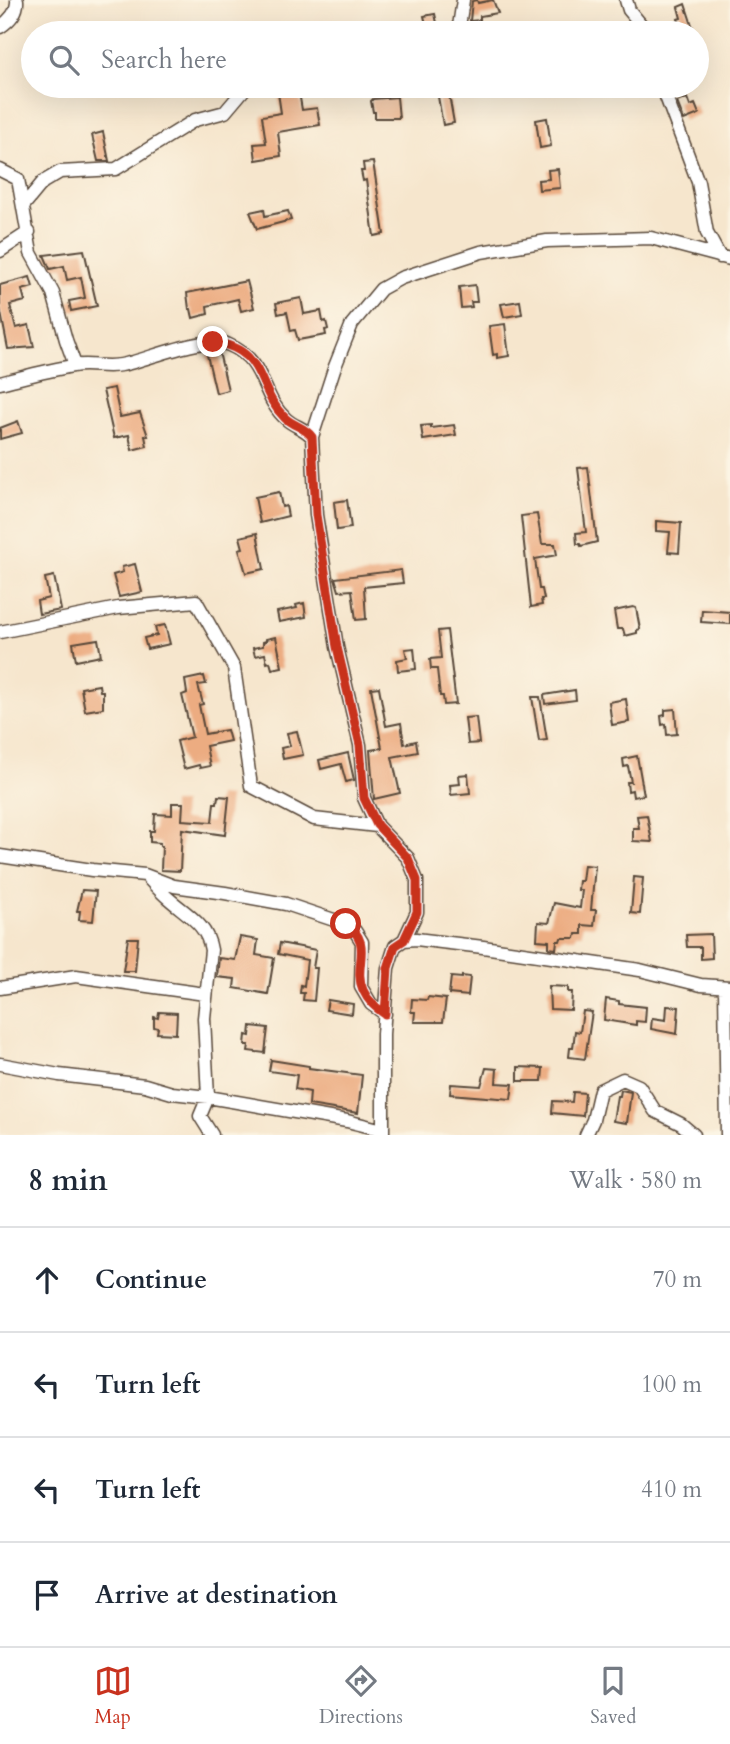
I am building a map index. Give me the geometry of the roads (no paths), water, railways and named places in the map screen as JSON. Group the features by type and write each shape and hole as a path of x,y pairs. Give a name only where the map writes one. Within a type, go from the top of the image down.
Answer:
{"street":[{"path":"0,27 10,20 17,0"},
{"path":"460,21 463,0"},
{"path":"626,0 629,10 638,21"},
{"path":"24,205 43,182 60,172 116,169 195,120 225,112 237,98"},
{"path":"663,98 698,182 707,233 725,258"},
{"path":"0,170 18,178 31,253 53,293 75,365"},
{"path":"0,251 29,232"},
{"path":"404,940 417,912 417,880 408,858 377,825 364,798 360,745 337,647 316,515 312,437 352,324 381,289 401,278 481,253 547,241 651,238 725,258"},
{"path":"0,383 75,365 120,365 162,352 213,342 229,345 254,361 267,391 286,419 312,437"},
{"path":"0,632 118,608 196,601 234,668 251,786 314,819 377,825"},
{"path":"0,856 145,875 174,886 225,892 286,904 346,924 362,942 361,987 371,1004 385,1014"},
{"path":"145,875 207,933 211,950 205,994 204,1041 208,1097 200,1116 212,1135"},
{"path":"0,1063 59,1075 145,1085 172,1093 347,1121 383,1132 388,968 395,946 404,940 416,939 640,970 701,985 728,987 727,1135"},
{"path":"0,988 76,976 205,994"},
{"path":"586,1135 593,1120 600,1090 623,1079 639,1086 655,1111 681,1124 694,1135"}]}
